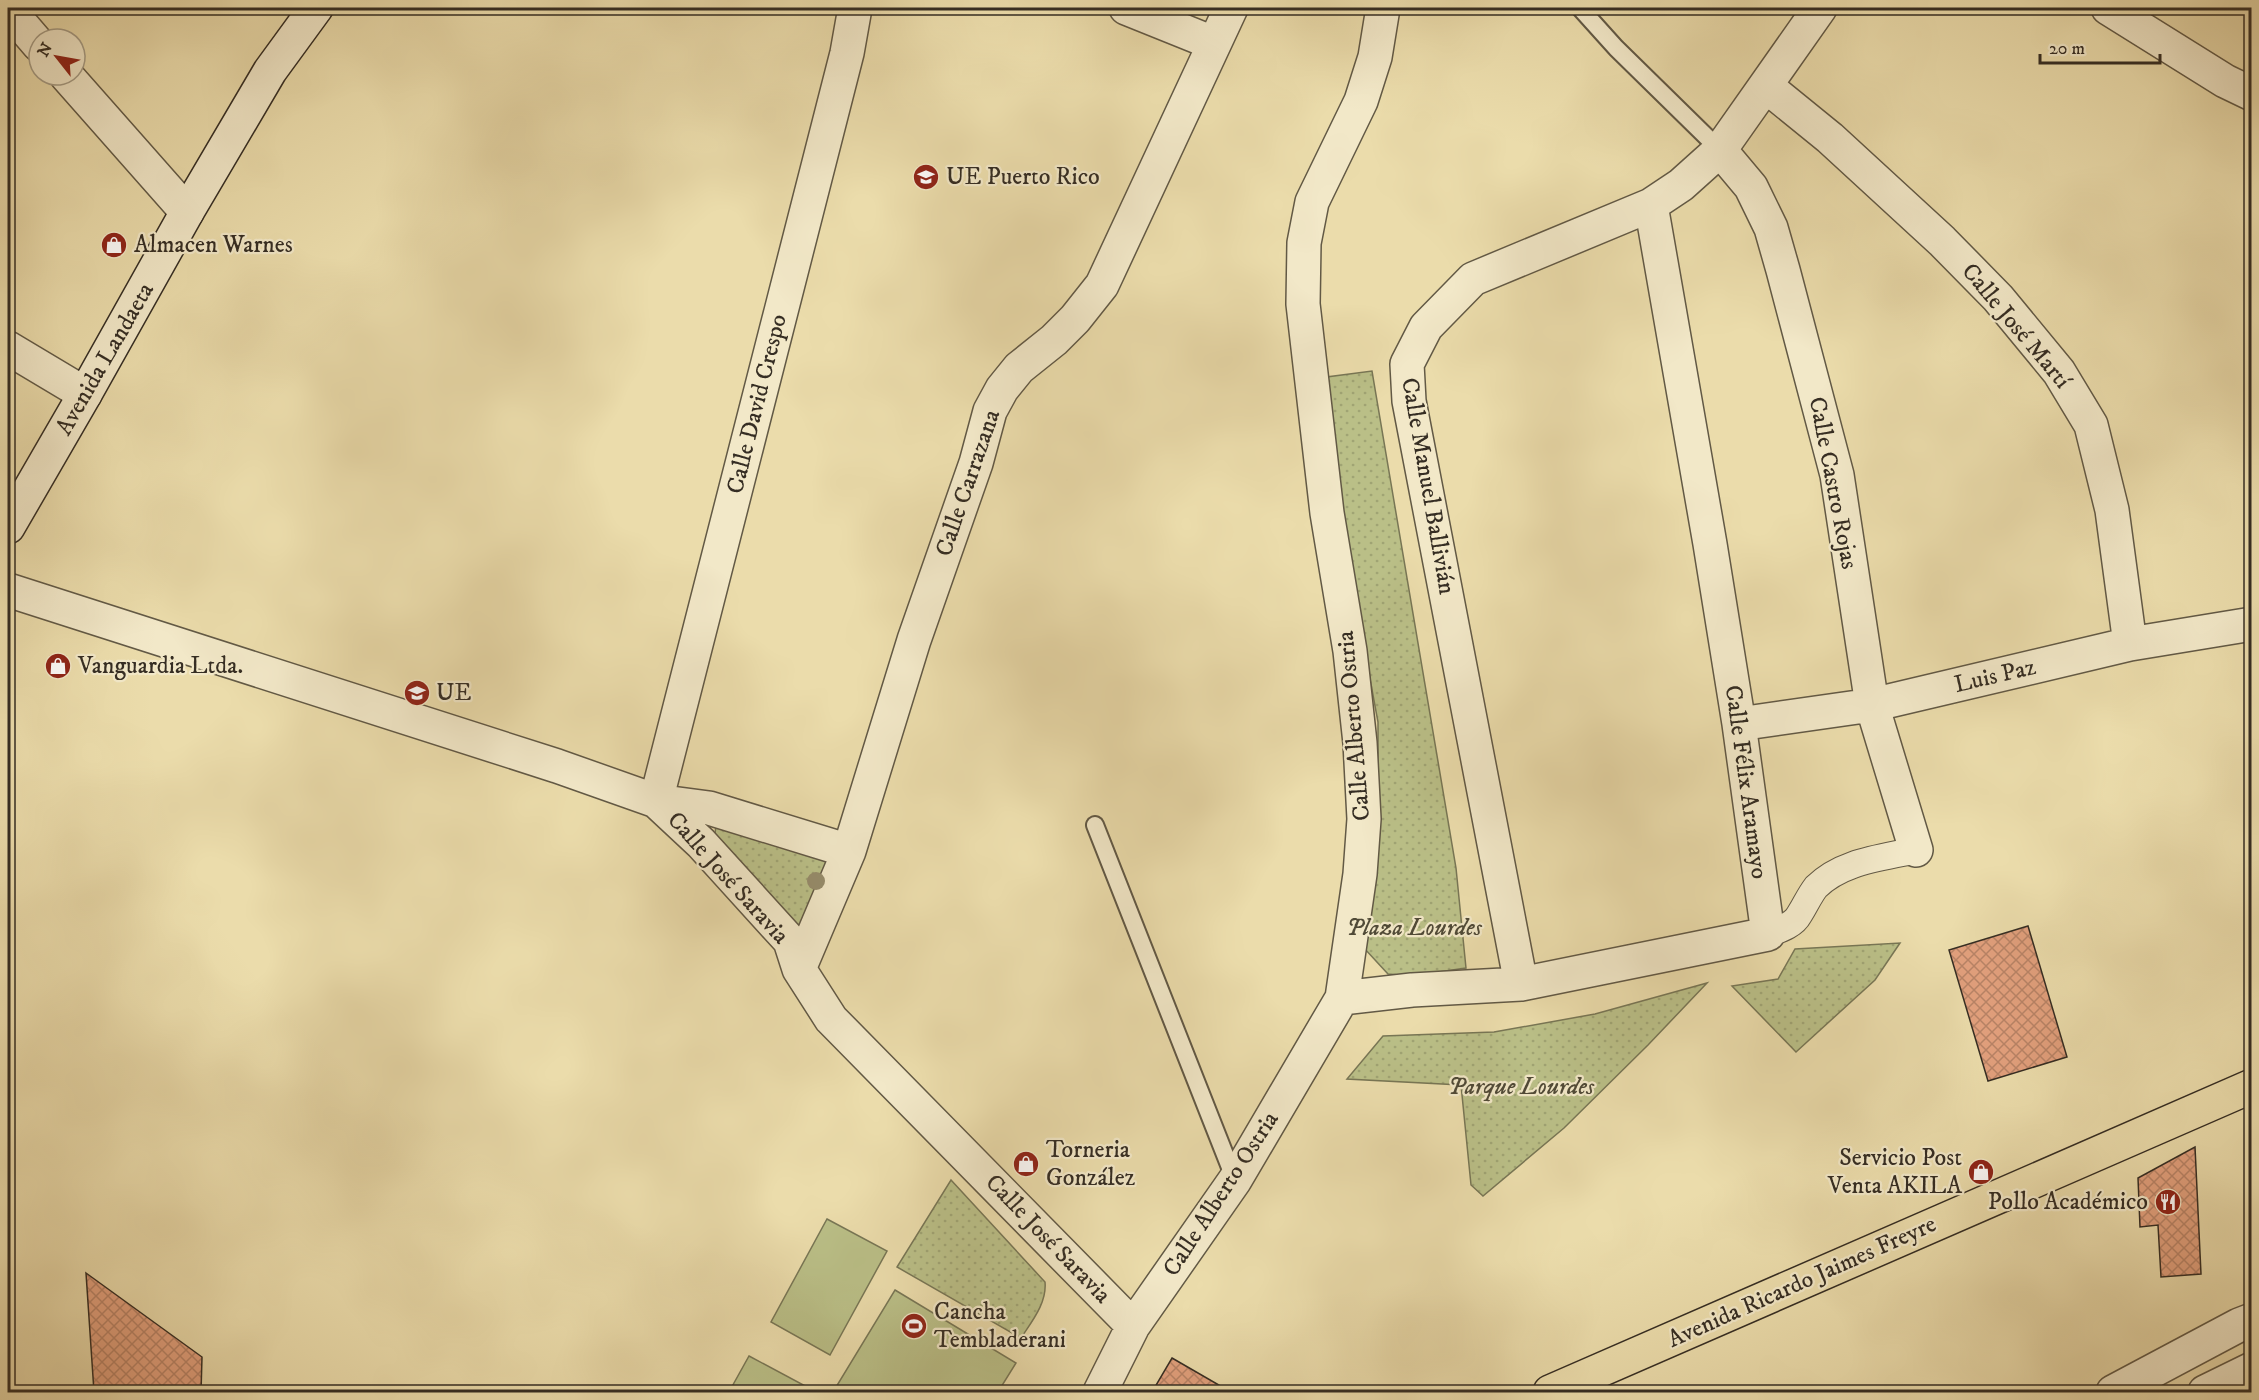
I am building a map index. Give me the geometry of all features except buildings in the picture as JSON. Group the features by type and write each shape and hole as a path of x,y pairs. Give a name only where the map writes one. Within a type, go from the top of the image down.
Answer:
{"main road":[{"name":"Avenida Ricardo Jaimes Freyre","path":"1550,1392 2252,1086"}],"street":[{"name":"Avenida Landaeta","path":"8,527 270,71 316,8"},
{"name":"Calle David Crespo","path":"656,801 847,53 855,8"},
{"path":"1126,8 1213,43"},
{"name":"Calle Carrazana","path":"799,969 849,851 914,640 976,463 990,411 1002,389 1019,368 1054,340 1075,319 1102,285 1231,8"},
{"name":"Calle Alberto Ostria","path":"1100,1392 1133,1326 1235,1180 1342,998 1360,874 1364,819 1350,651 1328,513 1303,304 1304,243 1312,202 1361,100 1375,57 1383,8"},
{"name":"Calle Manuel Ballivián","path":"1521,984 1409,400 1407,364 1426,327 1473,279 1651,205 1681,185 1720,150 1820,8"},
{"path":"2108,8 2225,81 2252,94"},
{"path":"8,9 27,31"},
{"name":"Calle José Martí","path":"1766,86 1830,138 1942,241 1998,298 2059,372 2091,425 2112,510 2130,644"},
{"path":"77,87 187,212"},
{"name":"Calle Castro Rojas","path":"1720,150 1751,187 1771,228 1783,270 1837,475 1872,705 1916,850 1853,864 1833,875 1817,887 1798,918 1785,927 1768,934"},
{"name":"Calle Félix Aramayo","path":"1651,205 1739,723 1768,934"},
{"path":"8,348 85,394"},
{"name":"Calle José Saravia","path":"8,590 502,748 656,801 701,843 790,941 799,969 831,1019 1133,1326"},
{"name":"Luis Paz","path":"1739,723 1872,705 2130,644 2252,624"},
{"path":"656,801 709,808 849,851"},
{"path":"1342,998 1412,990 1521,984 1768,934"},
{"path":"2113,1392 2252,1320"},
{"path":"2205,1392 2252,1369"}],"lane":[{"name":"Calle Castro Rojas","path":"1580,8 1616,48 1720,150"},
{"path":"1095,825 1235,1180"}],"green space":[{"name":"Plaza Lourdes","path":"1372,371 1456,868 1466,968 1411,976 1388,974 1364,948 1378,798 1378,722 1351,576 1319,378"},
{"path":"720,822 832,863 802,926 794,924 715,834 716,825"},
{"path":"1900,943 1875,980 1796,1052 1732,986 1778,979 1795,949"},
{"name":"Parque Lourdes","path":"1707,983 1564,1128 1483,1196 1471,1185 1461,1085 1347,1079 1383,1036 1494,1032 1595,1014"},
{"path":"951,1180 1045,1282 1041,1304 1021,1338 897,1267"},
{"name":"Cancha Tembladerani","path":"827,1219 887,1251 830,1355 771,1322"},
{"name":"Cancha Tembladerani","path":"895,1290 1016,1363 998,1392 833,1392"},
{"path":"749,1356 809,1388 806,1392 729,1392"}],"place":[{"name":"UE Puerto Rico","path":"926,177"},
{"name":"Almacen Warnes","path":"114,245"},
{"name":"Vanguardia Ltda.","path":"58,666"},
{"name":"UE","path":"417,693"},
{"name":"Torneria González","path":"1026,1164"},
{"name":"Servicio Post Venta AKILA","path":"1981,1172"},
{"name":"Pollo Académico","path":"2168,1202"},
{"name":"Cancha Tembladerani","path":"914,1326"}]}
